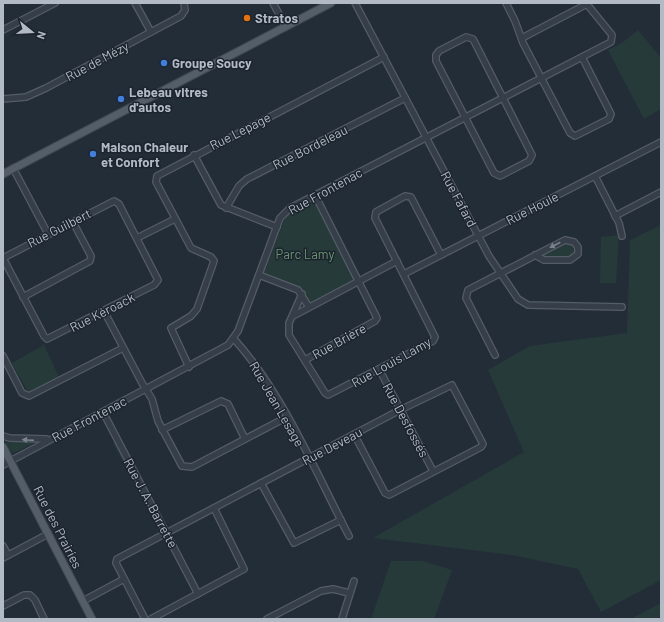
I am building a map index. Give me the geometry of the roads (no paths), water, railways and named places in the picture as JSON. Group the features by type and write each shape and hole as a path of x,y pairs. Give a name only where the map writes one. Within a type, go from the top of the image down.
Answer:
{"main road":[{"path":"3,174 331,3"},
{"name":"Rue des Prairies","path":"3,447 92,619"}],"street":[{"path":"3,30 55,3"},
{"path":"135,3 151,32"},
{"name":"Rue de Mézy","path":"3,99 24,98 33,95 181,16 185,10 184,3"},
{"path":"273,3 286,27"},
{"name":"Rue Fafard","path":"355,3 478,236 516,297 524,304 622,307"},
{"path":"506,3 541,78 570,133 577,135 609,119 611,114 582,57"},
{"path":"522,38 586,4"},
{"name":"Rue Frontenac","path":"3,465 224,348 234,338 276,227 286,210 609,43 612,40 612,35 586,4"},
{"path":"466,37 472,38 503,97 532,154 530,160 500,176 495,174 465,117 436,60 436,55 439,51 466,37"},
{"name":"Rue Lepage","path":"189,367 171,328 196,311 201,301 214,261 211,257 192,249 156,182 156,177 159,173 384,57"},
{"name":"Rue Bordeleau","path":"226,208 239,186 247,179 405,98"},
{"name":"Rue Houle","path":"404,274 661,142"},
{"path":"194,155 218,201 226,208 276,227"},
{"path":"13,168 48,234"},
{"path":"595,176 616,216 622,236"},
{"path":"616,216 661,192"},
{"name":"Rue Brière","path":"305,360 376,320 377,317 315,194"},
{"name":"Rue Louis Lamy","path":"302,294 288,325 289,334 327,395 433,341 435,337 375,215 378,211 407,196 412,199 441,255"},
{"name":"Rue Guilbert","path":"3,258 112,201 116,202"},
{"name":"Rue Kéroack","path":"3,258 44,336 47,339 104,311 157,282 157,278 137,238 119,204 116,202"},
{"path":"137,238 175,219"},
{"path":"23,297 90,261 90,256 73,222"},
{"path":"495,356 465,294 468,290 565,240 571,240 578,247 578,254 570,260 544,260 536,255"},
{"path":"293,316 398,262"},
{"path":"259,275 296,289 302,294 309,307"},
{"path":"104,311 152,399 156,417 180,464 187,468 192,467 287,417"},
{"name":"Rue Jean Lesage","path":"234,338 262,375 287,417 349,536"},
{"path":"3,356 22,393 29,396 123,348"},
{"name":"Rue Desfossés","path":"379,369 433,472"},
{"name":"Rue Deveau","path":"146,619 124,579 116,560 400,410 452,385 483,445 433,472"},
{"path":"162,430 221,401 228,404 245,439"},
{"name":"Rue J. A. Barrette","path":"103,412 198,594"},
{"path":"354,434 387,494 433,472"},
{"path":"3,436 34,440 53,438"},
{"path":"261,483 294,543 341,520"},
{"path":"151,619 244,569 214,508"},
{"path":"3,546 5,557 48,534"},
{"path":"83,601 124,579"},
{"path":"342,619 354,581"},
{"path":"267,619 321,591 333,589 349,593"},
{"path":"3,606 23,596 29,595 33,598 44,619"}],"place":[{"name":"Stratos","path":"247,18"},
{"name":"Groupe Soucy","path":"164,63"},
{"name":"Lebeau vitres d'autos","path":"121,99"},
{"name":"Maison Chaleur et Confort","path":"93,154"}],"park label":[{"name":"Parc Lamy","path":"305,254"}]}
